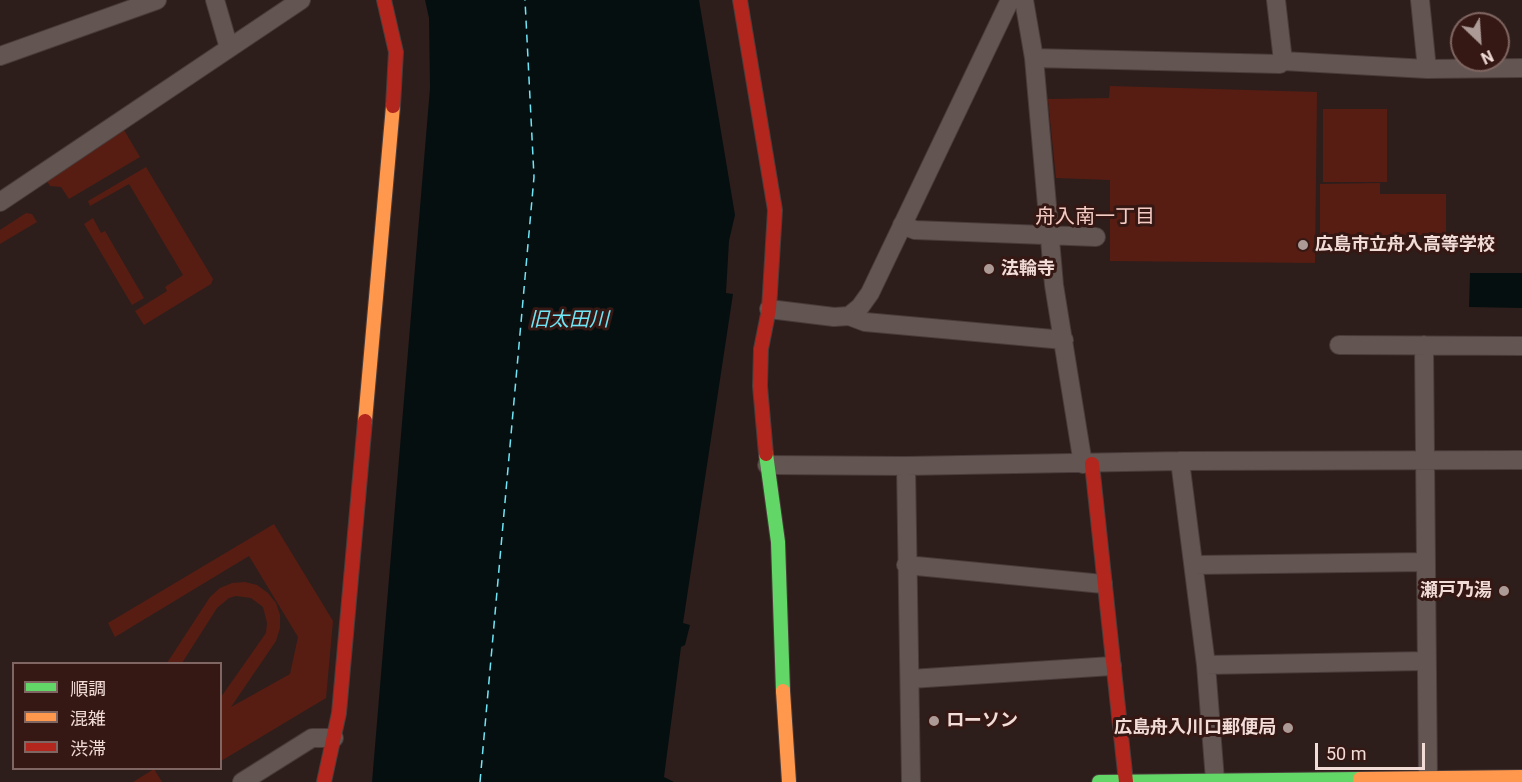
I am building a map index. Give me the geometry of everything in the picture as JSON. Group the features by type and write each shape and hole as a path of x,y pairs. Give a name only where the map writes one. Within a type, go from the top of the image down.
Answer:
{"street":[{"path":"0,56 156,0"},
{"path":"215,0 229,48"},
{"path":"0,202 302,0"},
{"path":"324,782 339,713 395,83 396,52 384,0"},
{"path":"740,0 775,210 774,251 769,309 761,349 760,386 767,465 778,542 781,670 789,782"},
{"path":"849,316 860,307 870,293 1010,0"},
{"path":"1024,0 1034,58 1054,285 1087,464 1126,781"},
{"path":"1276,0 1283,61"},
{"path":"1420,0 1427,69"},
{"path":"1034,58 1280,63 1283,61 1427,69 1522,68"},
{"path":"902,225 915,230 1096,237"},
{"path":"769,309 849,316 865,322 1064,340"},
{"path":"1340,345 1522,346"},
{"path":"1424,345 1428,780"},
{"path":"767,465 906,466 1180,461 1522,460"},
{"path":"1180,461 1206,665 1215,780"},
{"path":"906,466 911,782"},
{"path":"1194,566 1425,562"},
{"path":"906,566 1103,584"},
{"path":"1206,665 1426,661"},
{"path":"910,679 1112,666"},
{"path":"242,782 312,738 334,738"},
{"path":"1099,782 1428,780 1522,777"}],"shaded area":[{"path":"1110,86 1317,92 1315,263 1110,261 1110,180 1056,178 1048,99 1109,98"},
{"path":"1323,109 1387,109 1387,182 1323,182"},
{"path":"120,130 124,130 140,157 69,199 61,187 50,186 46,180"},
{"path":"146,167 213,279 211,284 144,325 135,311 167,291 165,287 183,275 129,184 90,206 88,201"},
{"path":"1380,183 1380,194 1446,194 1446,235 1320,235 1320,184"},
{"path":"26,213 32,214 37,222 0,244 0,230"},
{"path":"93,218 101,233 105,231 144,298 132,305 84,224"},
{"path":"274,524 333,621 326,698 222,760 222,696 266,633 267,623 263,607 251,598 236,596 229,598 217,608 183,662 168,662 210,597 220,588 232,583 245,582 257,585 276,603 280,615 280,628 276,641 231,707 290,674 298,637 249,556 115,637 108,623"},
{"path":"155,770 162,782 133,782"}],"water":[{"name":"旧太田川","path":"425,0 699,0 735,215 729,241 726,293 733,294 683,623 690,625 685,645 681,647 664,777 674,782 372,782 430,88 429,18"},
{"path":"1470,273 1522,273 1522,308 1469,307"}],"ferry route":[{"path":"480,782 534,177 525,0"}],"traffic: fast":[{"path":"766,454 778,542 783,691"},
{"path":"1099,782 1360,779"}],"traffic: slow":[{"path":"365,421 393,106"},
{"path":"783,691 789,782"},
{"path":"1360,779 1522,777"}],"traffic: jam":[{"path":"384,0 396,52 393,106"},
{"path":"740,0 775,210 769,309 761,349 760,386 766,454"},
{"path":"324,782 339,713 365,421"},
{"path":"1092,464 1126,782"}],"place":[{"name":"広島市立舟入高等学校","path":"1303,245"},
{"name":"法輪寺","path":"989,269"},
{"name":"瀬戸乃湯","path":"1504,591"},
{"name":"ローソン","path":"934,721"},
{"name":"広島舟入川口郵便局","path":"1288,728"}],"district":[{"name":"舟入南一丁目","path":"1095,218"}]}
